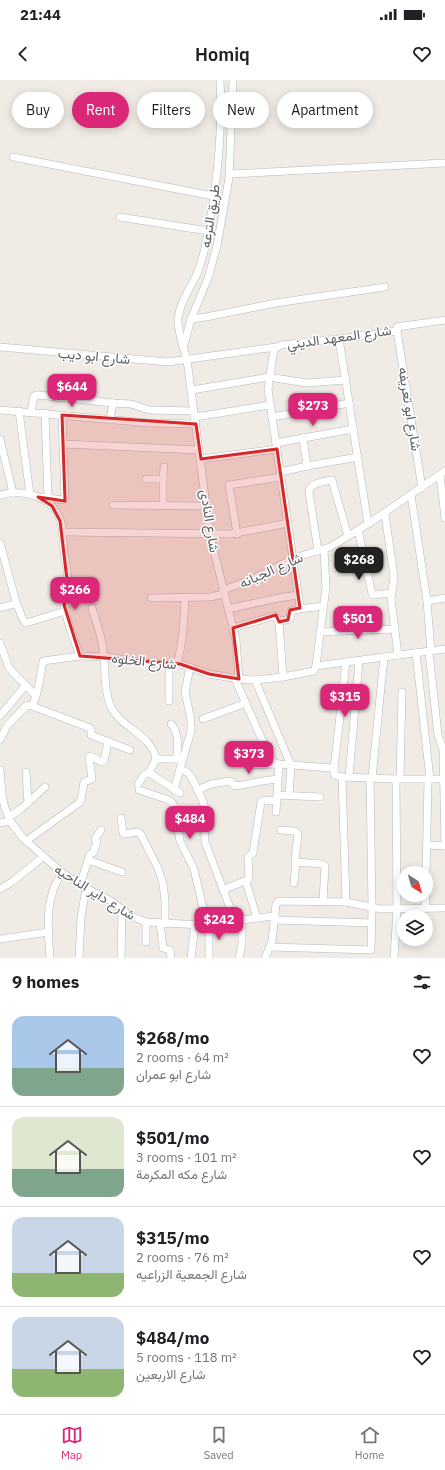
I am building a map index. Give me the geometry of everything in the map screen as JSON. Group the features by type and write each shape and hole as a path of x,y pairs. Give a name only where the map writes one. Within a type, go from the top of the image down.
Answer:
{"street":[{"name":"طريق الترعه","path":"187,360 179,331 178,319 185,296 200,266 208,231 214,195 221,124 220,80"},
{"name":"طريق الترعه","path":"184,346 191,319 213,264 226,196 230,174 234,80"},
{"path":"13,157 226,196"},
{"path":"230,174 445,162"},
{"path":"120,217 208,231"},
{"path":"191,319 315,297 385,287"},
{"name":"شارع المعهد الديني","path":"299,609 294,558 268,389 273,352 276,347 281,345 397,331 397,326 445,320"},
{"name":"شارع ابو تعريفه","path":"397,331 422,488"},
{"path":"339,339 368,524"},
{"name":"شارع ابو ديب","path":"0,348 168,362 276,347"},
{"name":"شارع النادى","path":"187,360 210,535 238,652 237,679"},
{"path":"192,390 269,377 306,383 346,380"},
{"path":"31,412 32,400 35,395 131,404 149,410 195,417"},
{"path":"110,420 112,403"},
{"path":"272,417 349,403"},
{"path":"0,410 149,423 270,405"},
{"path":"19,411 30,494"},
{"path":"45,413 48,498"},
{"path":"38,497 62,500 65,498 62,415"},
{"path":"201,459 277,446 303,438 353,430"},
{"path":"303,438 307,466"},
{"path":"0,439 13,493"},
{"path":"63,444 200,450"},
{"path":"237,534 229,485 281,474 307,466 358,457"},
{"path":"163,505 164,467"},
{"path":"442,473 445,514"},
{"name":"شارع الجبانه","path":"151,598 210,597 224,592 294,558 321,550 348,536 385,514 442,473"},
{"path":"146,479 163,479"},
{"path":"348,536 332,480 312,485 309,492 326,578 316,666 445,649"},
{"path":"0,495 13,493 30,494 48,502 56,511 62,532 67,580 63,595 65,611 80,656 43,661 36,696 32,706"},
{"path":"411,495 427,601 438,735 443,749 445,779 445,846 426,845"},
{"path":"113,505 207,506"},
{"path":"385,514 394,577 391,599 398,655"},
{"path":"62,532 210,535 237,534 288,523"},
{"path":"358,530 372,594 392,592"},
{"path":"0,543 15,603 19,607 23,621 26,623 65,611"},
{"path":"228,609 271,599 298,595"},
{"path":"177,664 184,630 185,597"},
{"path":"427,601 445,598"},
{"path":"0,608 15,603"},
{"path":"279,622 289,620 292,610 324,606"},
{"path":"92,608 102,640 105,682 112,708 120,720 150,745 156,759 150,772 144,775 138,787 169,800 173,804 178,834 194,869 208,924 209,958"},
{"path":"233,628 274,616 278,618 283,677"},
{"path":"320,632 395,629"},
{"path":"0,643 7,665 25,686 36,696"},
{"path":"416,653 429,779 426,866"},
{"name":"شارع الخلوه","path":"80,656 104,657 148,664 177,664 209,674 237,679 255,680 283,677 314,671 316,666"},
{"path":"270,947 370,950 372,923 371,778 384,657"},
{"path":"346,902 346,777 359,661"},
{"path":"346,662 334,775 346,777 398,779 445,779"},
{"path":"169,664 169,701"},
{"path":"0,671 7,665"},
{"path":"180,759 191,731 191,720 185,692 190,667"},
{"path":"237,679 271,760 279,764"},
{"path":"255,680 291,765 289,795"},
{"path":"0,716 25,686"},
{"path":"394,958 397,909 398,779 402,692"},
{"path":"203,719 246,703"},
{"path":"0,740 4,726 26,706 32,706 90,728 91,734 130,750"},
{"path":"150,772 177,792 180,759 177,737 171,724"},
{"path":"26,841 79,803 81,800 84,782 92,779 89,757 102,762 104,761 108,741"},
{"path":"232,746 241,748 247,764 249,765 279,764 334,769"},
{"path":"156,759 180,759"},
{"path":"276,812 279,764"},
{"path":"180,769 189,774 205,809 205,842 223,890 239,920 242,944 239,958"},
{"name":"شارع داير الناحيه","path":"0,770 1,795 10,819 18,833 62,873 111,901 131,916 146,922 195,925 257,918 372,923"},
{"path":"26,772 28,803"},
{"path":"197,790 211,784 230,781 235,786 254,783 260,780 278,779"},
{"path":"0,823 10,819 45,787"},
{"path":"257,918 246,882 249,878 248,856 253,853 261,803 263,800 289,795 320,797"},
{"path":"121,818 123,833 140,833 159,872 164,892 162,923 163,948 170,950 171,958"},
{"path":"79,958 83,886 88,860 97,842 95,839 101,830"},
{"path":"281,830 295,832 298,834 294,883"},
{"path":"0,889 12,882 43,857"},
{"path":"88,860 122,872"},
{"path":"296,862 322,864 325,866 323,901"},
{"path":"50,958 48,910 55,883 62,873"},
{"path":"223,890 249,878"},
{"path":"265,958 270,947 276,904 279,901 346,902 372,908 445,908"},
{"path":"425,902 425,908"},
{"path":"121,958 122,910"},
{"path":"146,922 146,942"},
{"path":"191,958 195,925"},
{"path":"0,939 49,932"}],"highlighted area":[{"path":"62,415 196,424 201,459 277,449 300,608 290,610 288,620 279,622 276,615 233,628 239,679 209,674 180,664 80,656 64,605 67,580 60,521 52,506 38,497 65,501"}]}
